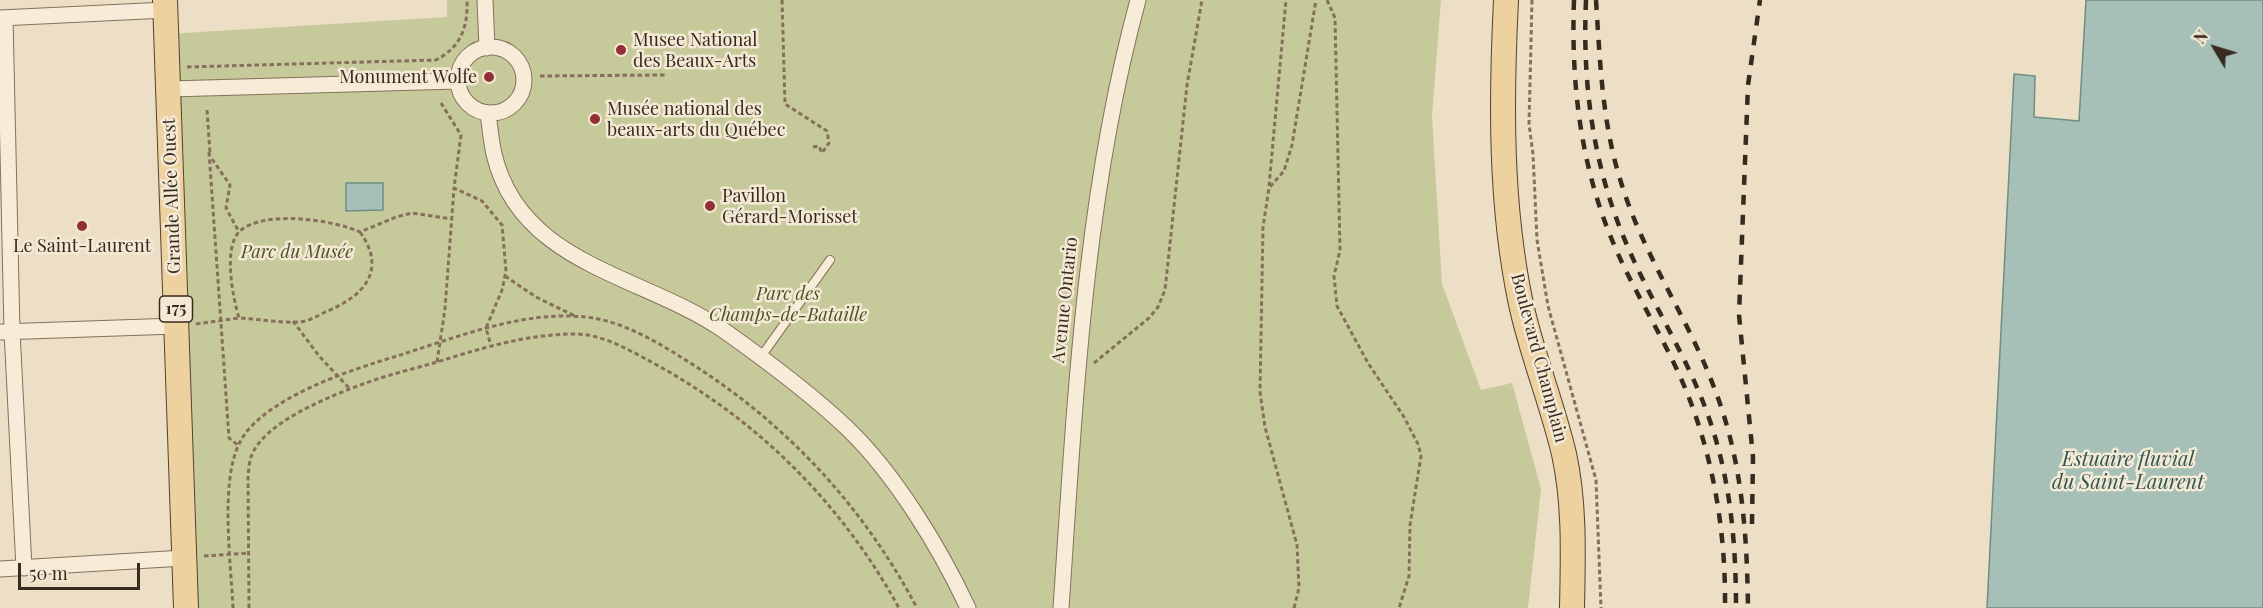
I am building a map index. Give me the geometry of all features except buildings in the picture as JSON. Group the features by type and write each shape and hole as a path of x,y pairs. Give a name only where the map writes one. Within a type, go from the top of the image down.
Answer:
{"main road":[{"name":"Boulevard Champlain","path":"1506,0 1504,132 1513,254 1521,305 1556,426 1569,482 1572,513 1572,608"},
{"name":"Grande Allée Ouest","path":"165,5 170,89 186,608"}],"street":[{"path":"485,0 487,48"},
{"name":"Avenue Ontario","path":"1061,608 1078,364 1101,179 1137,0"},
{"path":"24,568 6,331 2,18 165,5"},
{"path":"487,48 510,53 521,66 524,76 522,93 513,105 501,112 488,114 473,108 462,97 458,81 460,69 466,59 476,51 487,48"},
{"path":"170,89 458,81"},
{"path":"488,114 494,154 504,182 516,204 555,245 698,314 760,358 848,429 887,475 946,560 968,608"},
{"path":"6,331 176,326"},
{"path":"0,570 184,558"}],"lane":[{"path":"760,358 830,260"}],"path":[{"path":"187,68 436,60 450,53 463,35 467,0"},
{"path":"782,0 785,104 827,131 829,143 822,153 819,146 813,147"},
{"path":"1078,364 1096,362 1149,318 1158,307 1165,290 1187,85 1202,0"},
{"path":"1286,0 1269,188 1263,227 1260,392 1265,427 1297,545 1299,588 1294,608"},
{"path":"1269,188 1284,171 1292,145 1316,0"},
{"path":"1327,0 1335,18 1340,250 1334,276 1337,306 1368,363 1404,417 1418,444 1421,456 1410,525 1408,576 1400,608"},
{"path":"1532,0 1529,124 1533,154 1537,240 1548,306 1596,480 1601,608"},
{"path":"540,76 667,75"},
{"path":"437,362 461,135 441,103"},
{"path":"207,110 219,321 229,438 238,445"},
{"path":"209,152 212,162 230,185 226,208 239,232"},
{"path":"454,188 482,201 502,225 505,276 486,328 491,346"},
{"path":"360,232 412,213 452,219"},
{"path":"176,326 239,318 301,322 337,308 357,296 367,283 372,270 370,246 360,232 342,224 309,218 257,223 239,232 232,247 230,260 239,318"},
{"path":"505,276 536,297 576,317"},
{"path":"233,608 231,476 238,445 246,431 287,400 338,375 486,328 525,321 576,317 594,318 656,342 741,397 785,434 825,472 858,513 892,561 917,608"},
{"path":"293,321 350,389"},
{"path":"249,608 246,493 252,456 260,442 280,425 328,397 437,362 528,337 576,334 600,337 669,372 744,421 788,460 821,495 860,543 899,608"},
{"path":"184,558 248,553"}],"green space":[{"name":"Parc des Champs-de-Bataille","path":"447,0 1441,0 1432,116 1442,284 1481,390 1512,383 1541,489 1528,608 186,608 167,34 447,17"}],"water":[{"name":"Estuaire fluvial du Saint-Laurent","path":"2086,0 2263,0 2263,608 1987,608 2014,74 2035,76 2034,117 2079,121"},
{"path":"346,183 383,183 383,210 346,211"}],"railway":[{"path":"1574,0 1576,92 1592,182 1612,240 1679,374 1700,430 1720,518 1725,608"},
{"path":"1586,0 1586,65 1599,160 1607,191 1630,252 1694,380 1711,424 1728,492 1735,562 1736,608"},
{"path":"1596,0 1606,113 1620,179 1640,233 1704,363 1724,416 1731,443 1744,525 1748,608"},
{"path":"1752,524 1753,457 1739,315 1748,85 1760,0"}],"place":[{"name":"Musee National des Beaux-Arts","path":"621,50"},
{"name":"Monument Wolfe","path":"489,77"},
{"name":"Musée national des beaux-arts du Québec","path":"595,119"},
{"name":"Pavillon Gérard-Morisset","path":"710,206"},
{"name":"Le Saint-Laurent","path":"82,226"}],"park label":[{"name":"Parc du Musée","path":"297,252"}]}
